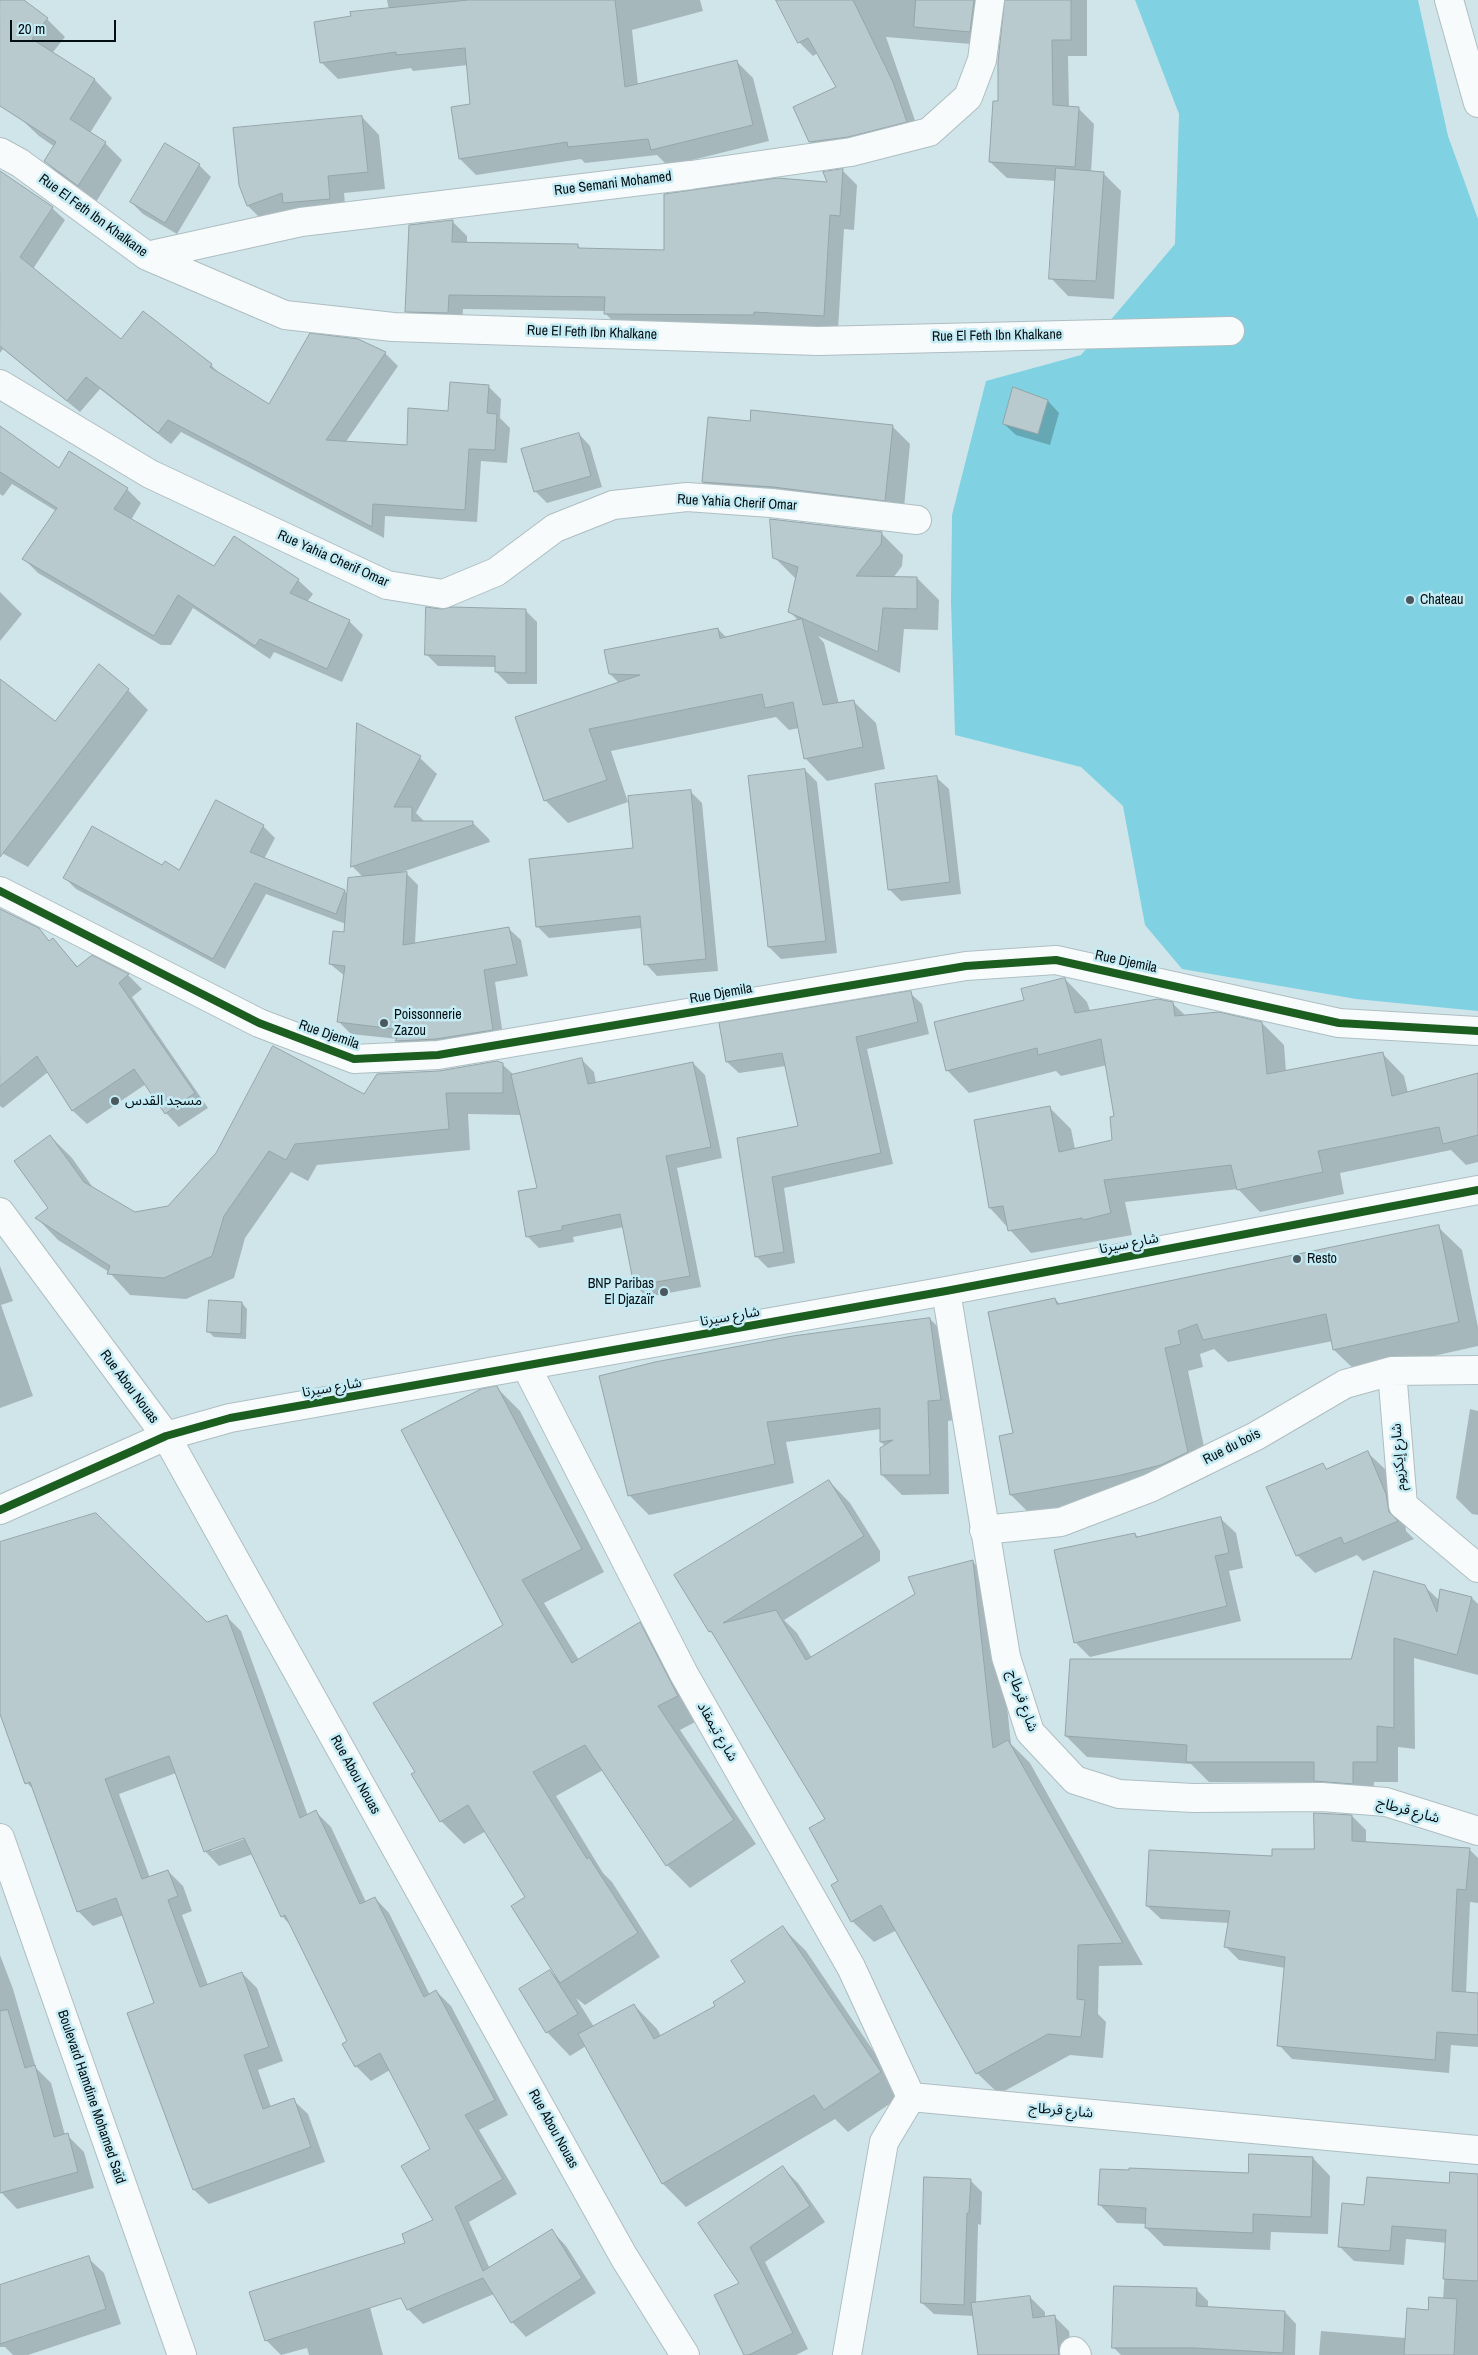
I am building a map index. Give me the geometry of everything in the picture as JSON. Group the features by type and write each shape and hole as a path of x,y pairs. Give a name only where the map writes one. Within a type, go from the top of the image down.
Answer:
{"street":[{"name":"Rue Semani Mohamed","path":"147,256 301,222 691,175 851,152 928,132 968,98 982,60 990,0"},
{"path":"1449,0 1478,103"},
{"name":"Rue El Feth Ibn Khalkane","path":"0,152 20,163 147,256 285,315 393,327 818,341 1230,331"},
{"name":"Rue Yahia Cherif Omar","path":"0,384 150,474 387,585 443,594 496,572 555,528 613,505 687,497 771,502 917,520"},
{"name":"Rue Djemila","path":"0,891 259,1023 354,1059 438,1054 966,966 1056,960 1339,1023 1478,1031"},
{"name":"شارع سيرتا","path":"0,1510 166,1436 230,1418 946,1291 1478,1190"},
{"name":"Rue Abou Nouas","path":"0,1212 166,1436 624,2257 685,2355"},
{"name":"شارع قرطاج","path":"946,1291 1006,1657 1030,1732 1075,1780 1119,1794 1193,1798 1322,1796 1386,1802 1478,1832"},
{"name":"شارع تيمقاد","path":"526,1366 684,1674 851,1967 911,2097"},
{"name":"Rue du bois","path":"984,1530 1061,1522 1141,1491 1256,1436 1345,1384 1392,1370 1478,1370"},
{"name":"شارع إيكزيوم","path":"1392,1370 1402,1506 1478,1568"},
{"name":"Boulevard Hamdine Mohamed Saïd","path":"0,1838 182,2355"},
{"path":"847,2355 884,2142 911,2097"},
{"name":"شارع قرطاج","path":"911,2097 1478,2150"}],"shaded area":[{"path":"1135,0 1418,0 1448,136 1478,219 1478,1011 1356,999 1182,969 1145,925 1123,806 1081,767 955,735 951,601 952,515 986,381 1081,355 1175,244 1179,114"}],"building":[{"path":"0,0 24,0 48,18 32,39 95,79 70,119 106,142 78,186 44,161 56,142 0,106"},
{"path":"469,0 615,0 625,87 737,60 753,125 651,150 648,139 568,147 567,142 459,159 451,107 470,104 465,48 396,55 396,52 320,63 314,22 351,16 350,12"},
{"path":"776,0 853,0 893,82 907,122 848,137 809,142 793,107 836,87 808,38 798,43"},
{"path":"916,0 974,0 970,32 914,27"},
{"path":"1005,0 1071,0 1071,40 1052,40 1053,105 1079,107 1075,167 989,162 993,101 998,101 998,62"},
{"path":"362,116 368,172 328,176 330,199 283,203 282,193 247,206 239,185 233,128"},
{"path":"165,143 200,164 165,223 130,202"},
{"path":"1056,168 1104,172 1096,281 1049,279"},
{"path":"843,169 840,216 830,215 824,316 754,312 754,315 604,314 605,297 449,295 448,313 405,312 409,225 453,220 452,242 578,244 578,248 664,250 664,194 777,178 827,182 823,172"},
{"path":"0,171 53,207 20,257 121,339 143,311 212,364 210,367 269,404 310,333 358,339 386,352 326,440 407,445 408,408 448,411 450,382 489,385 487,413 497,414 495,450 469,449 465,510 373,504 372,527 168,420 158,433 86,377 67,401 0,346"},
{"path":"1013,387 1048,400 1038,434 1003,424"},
{"path":"751,410 893,425 885,501 773,487 702,482 708,417 750,421"},
{"path":"0,426 59,468 69,451 128,488 114,509 214,566 234,536 299,579 290,593 350,620 327,669 260,639 255,646 178,595 154,636 22,559 57,508 0,472"},
{"path":"579,433 591,476 534,492 521,449"},
{"path":"770,519 882,532 881,544 856,576 917,577 917,609 883,608 878,652 788,612 798,567 773,558"},
{"path":"426,607 441,609 452,607 526,609 526,673 495,672 495,656 425,655"},
{"path":"802,619 823,705 854,700 863,747 804,759 793,702 765,708 762,694 589,729 607,780 544,801 515,717 640,675 609,674 604,650 718,628 720,638"},
{"path":"99,664 129,689 0,857 0,679 55,721"},
{"path":"357,723 421,756 394,807 412,807 412,821 473,821 473,825 351,867"},
{"path":"805,769 826,941 768,947 748,776"},
{"path":"937,776 950,882 888,890 875,784"},
{"path":"691,790 706,959 644,965 640,916 536,927 529,859 633,848 628,796"},
{"path":"216,800 264,825 250,852 345,890 336,914 255,883 213,959 63,878 92,826 162,865 165,861 179,870"},
{"path":"407,872 403,945 509,927 517,964 484,970 493,1030 436,1039 395,1041 402,1030 337,1022 345,966 329,964 333,931 344,932 348,878"},
{"path":"0,909 39,928 49,941 53,938 77,967 92,955 129,974 119,983 195,1093 165,1114 134,1069 72,1111 37,1056 0,1086"},
{"path":"1065,978 1075,1013 1158,999 1173,1002 1175,1016 1219,1012 1262,1022 1267,1074 1383,1052 1392,1096 1478,1073 1478,1135 1443,1144 1439,1127 1318,1151 1323,1172 1237,1190 1231,1165 1104,1180 1111,1213 1083,1220 1082,1218 1008,1231 1003,1206 989,1208 974,1120 1050,1106 1059,1152 1112,1140 1110,1117 1114,1116 1101,1039 1038,1055 1037,1048 946,1071 934,1022 1024,1000 1021,989"},
{"path":"911,991 918,1022 856,1037 881,1153 772,1177 784,1252 755,1257 737,1138 798,1126 782,1053 726,1062 719,1023"},
{"path":"273,1046 364,1094 377,1074 439,1071 497,1061 503,1063 503,1093 446,1093 449,1129 295,1144 286,1160 269,1151 224,1216 212,1256 164,1278 107,1274 110,1266 35,1218 48,1208 14,1161 50,1135 84,1182 135,1212 168,1206 216,1153"},
{"path":"582,1058 588,1084 693,1062 711,1147 666,1156 690,1276 634,1286 620,1214 562,1226 562,1230 526,1237 518,1191 537,1188 511,1075"},
{"path":"1439,1225 1459,1322 1333,1350 1326,1314 1203,1340 1197,1324 1178,1331 1181,1344 1165,1348 1188,1452 1161,1465 1117,1476 1010,1495 999,1436 1013,1433 988,1312 1055,1298 1057,1304"},
{"path":"209,1300 242,1302 241,1334 207,1332"},
{"path":"930,1318 941,1400 928,1401 930,1475 881,1475 880,1448 893,1440 880,1442 880,1408 767,1422 775,1464 628,1496 599,1376 655,1362 793,1336"},
{"path":"497,1386 582,1549 522,1580 572,1663 640,1622 678,1696 658,1706 734,1820 666,1866 585,1745 533,1772 587,1859 589,1857 638,1933 560,1983 511,1906 525,1897 468,1805 440,1822 411,1774 415,1772 373,1703 503,1625 401,1430 481,1389"},
{"path":"1368,1451 1386,1494 1389,1512 1398,1521 1344,1544 1341,1537 1296,1556 1266,1487 1323,1463 1326,1469"},
{"path":"829,1480 864,1536 723,1623 776,1610 806,1660 915,1594 908,1577 973,1560 993,1748 1008,1740 1123,1943 1078,1945 1077,1999 1085,2000 1081,2037 1048,2034 976,2074 881,1905 851,1922 831,1885 838,1881 809,1828 825,1819 711,1631 709,1632 674,1575"},
{"path":"96,1513 207,1622 227,1615 300,1818 316,1810 360,1904 375,1897 424,1997 436,1990 495,2100 465,2115 503,2179 455,2207 483,2271 552,2229 582,2278 511,2323 483,2278 407,2310 401,2298 265,2341 249,2292 405,2243 402,2234 433,2220 401,2166 430,2149 380,2053 355,2067 342,2044 347,2041 285,1915 281,1917 244,1838 204,1852 169,1756 105,1779 142,1879 168,1870 178,1896 168,1900 200,1987 242,1972 269,2047 244,2055 263,2109 294,2098 311,2147 193,2190 127,2013 154,2003 116,1898 77,1912 30,1782 25,1784 0,1714 0,1542"},
{"path":"1221,1517 1229,1553 1215,1556 1227,1606 1074,1643 1054,1550 1135,1533 1136,1537"},
{"path":"1374,1571 1425,1585 1437,1612 1440,1589 1472,1597 1457,1655 1394,1638 1394,1728 1377,1726 1377,1762 1353,1762 1353,1784 1314,1781 1314,1762 1186,1762 1187,1745 1065,1736 1070,1659 1351,1659"},
{"path":"1314,1813 1352,1815 1352,1841 1470,1848 1466,1890 1457,1889 1452,1991 1478,1993 1478,2035 1437,2032 1435,2060 1277,2046 1285,1957 1224,1947 1230,1911 1146,1906 1149,1850 1272,1856 1272,1849 1314,1849"},
{"path":"783,1926 881,2072 824,2110 814,2095 662,2184 578,2034 634,2004 654,2039 715,2006 713,2002 745,1982 731,1961"},
{"path":"550,1970 578,2014 546,2033 519,1989"},
{"path":"8,2010 25,2068 35,2065 54,2137 68,2133 78,2172 0,2193 0,2011"},
{"path":"1249,2154 1313,2157 1311,2217 1253,2214 1253,2233 1145,2228 1146,2208 1098,2205 1100,2169 1129,2170 1129,2168 1248,2173"},
{"path":"783,2166 810,2206 750,2247 793,2333 749,2355 744,2355 714,2295 739,2283 698,2223"},
{"path":"1450,2172 1478,2174 1478,2281 1443,2279 1446,2230 1392,2226 1390,2251 1338,2247 1342,2203 1364,2205 1367,2177 1449,2183"},
{"path":"924,2177 971,2179 969,2213 967,2213 964,2305 921,2303"},
{"path":"89,2256 106,2309 0,2344 0,2285"},
{"path":"1114,2286 1197,2288 1196,2306 1285,2311 1283,2353 1195,2348 1112,2348"},
{"path":"1030,2296 1033,2318 1055,2315 1059,2355 978,2355 971,2303"},
{"path":"1429,2297 1457,2299 1454,2355 1404,2355 1407,2308 1428,2310"}],"cycle path":[{"path":"0,891 259,1023 354,1059 438,1055 966,966 1056,960 1339,1023 1478,1031"},
{"path":"0,1510 166,1436 230,1418 946,1291 1478,1190"}],"place":[{"name":"Chateau","path":"1410,600"},
{"name":"Poissonnerie Zazou","path":"384,1023"},
{"name":"مسجد القدس","path":"115,1101"},
{"name":"Resto","path":"1297,1259"},
{"name":"BNP Paribas El Djazaïr","path":"664,1292"}]}
